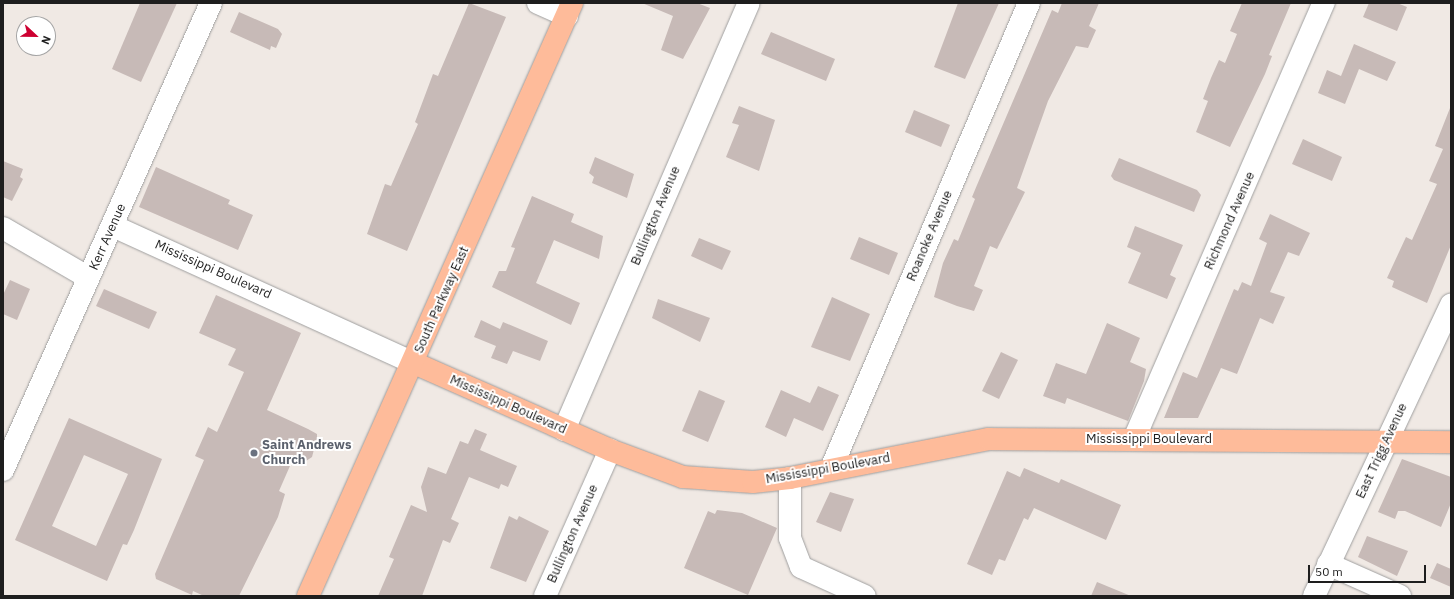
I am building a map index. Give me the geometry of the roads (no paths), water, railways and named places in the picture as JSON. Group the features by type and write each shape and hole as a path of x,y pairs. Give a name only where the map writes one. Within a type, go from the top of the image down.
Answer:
{"main road":[{"name":"South Parkway East","path":"308,596 414,363 569,9"},
{"name":"Mississippi Boulevard","path":"414,363 610,450 683,477 753,482 790,478 989,439 1451,442"}],"street":[{"name":"Kerr Avenue","path":"3,470 7,448 89,278 211,3"},
{"path":"538,3 569,9"},
{"name":"Bullington Avenue","path":"564,430 749,3"},
{"name":"Roanoke Avenue","path":"831,469 1028,3"},
{"name":"Richmond Avenue","path":"1134,439 1324,3"},
{"name":"Mississippi Boulevard","path":"112,226 414,363"},
{"path":"3,228 89,278"},
{"name":"East Trigg Avenue","path":"1314,596 1451,305"},
{"name":"Bullington Avenue","path":"545,596 610,450"},
{"path":"790,478 790,538 800,567 865,596"},
{"path":"1328,564 1400,596"}],"place":[{"name":"Saint Andrews Church","path":"254,453"}]}
